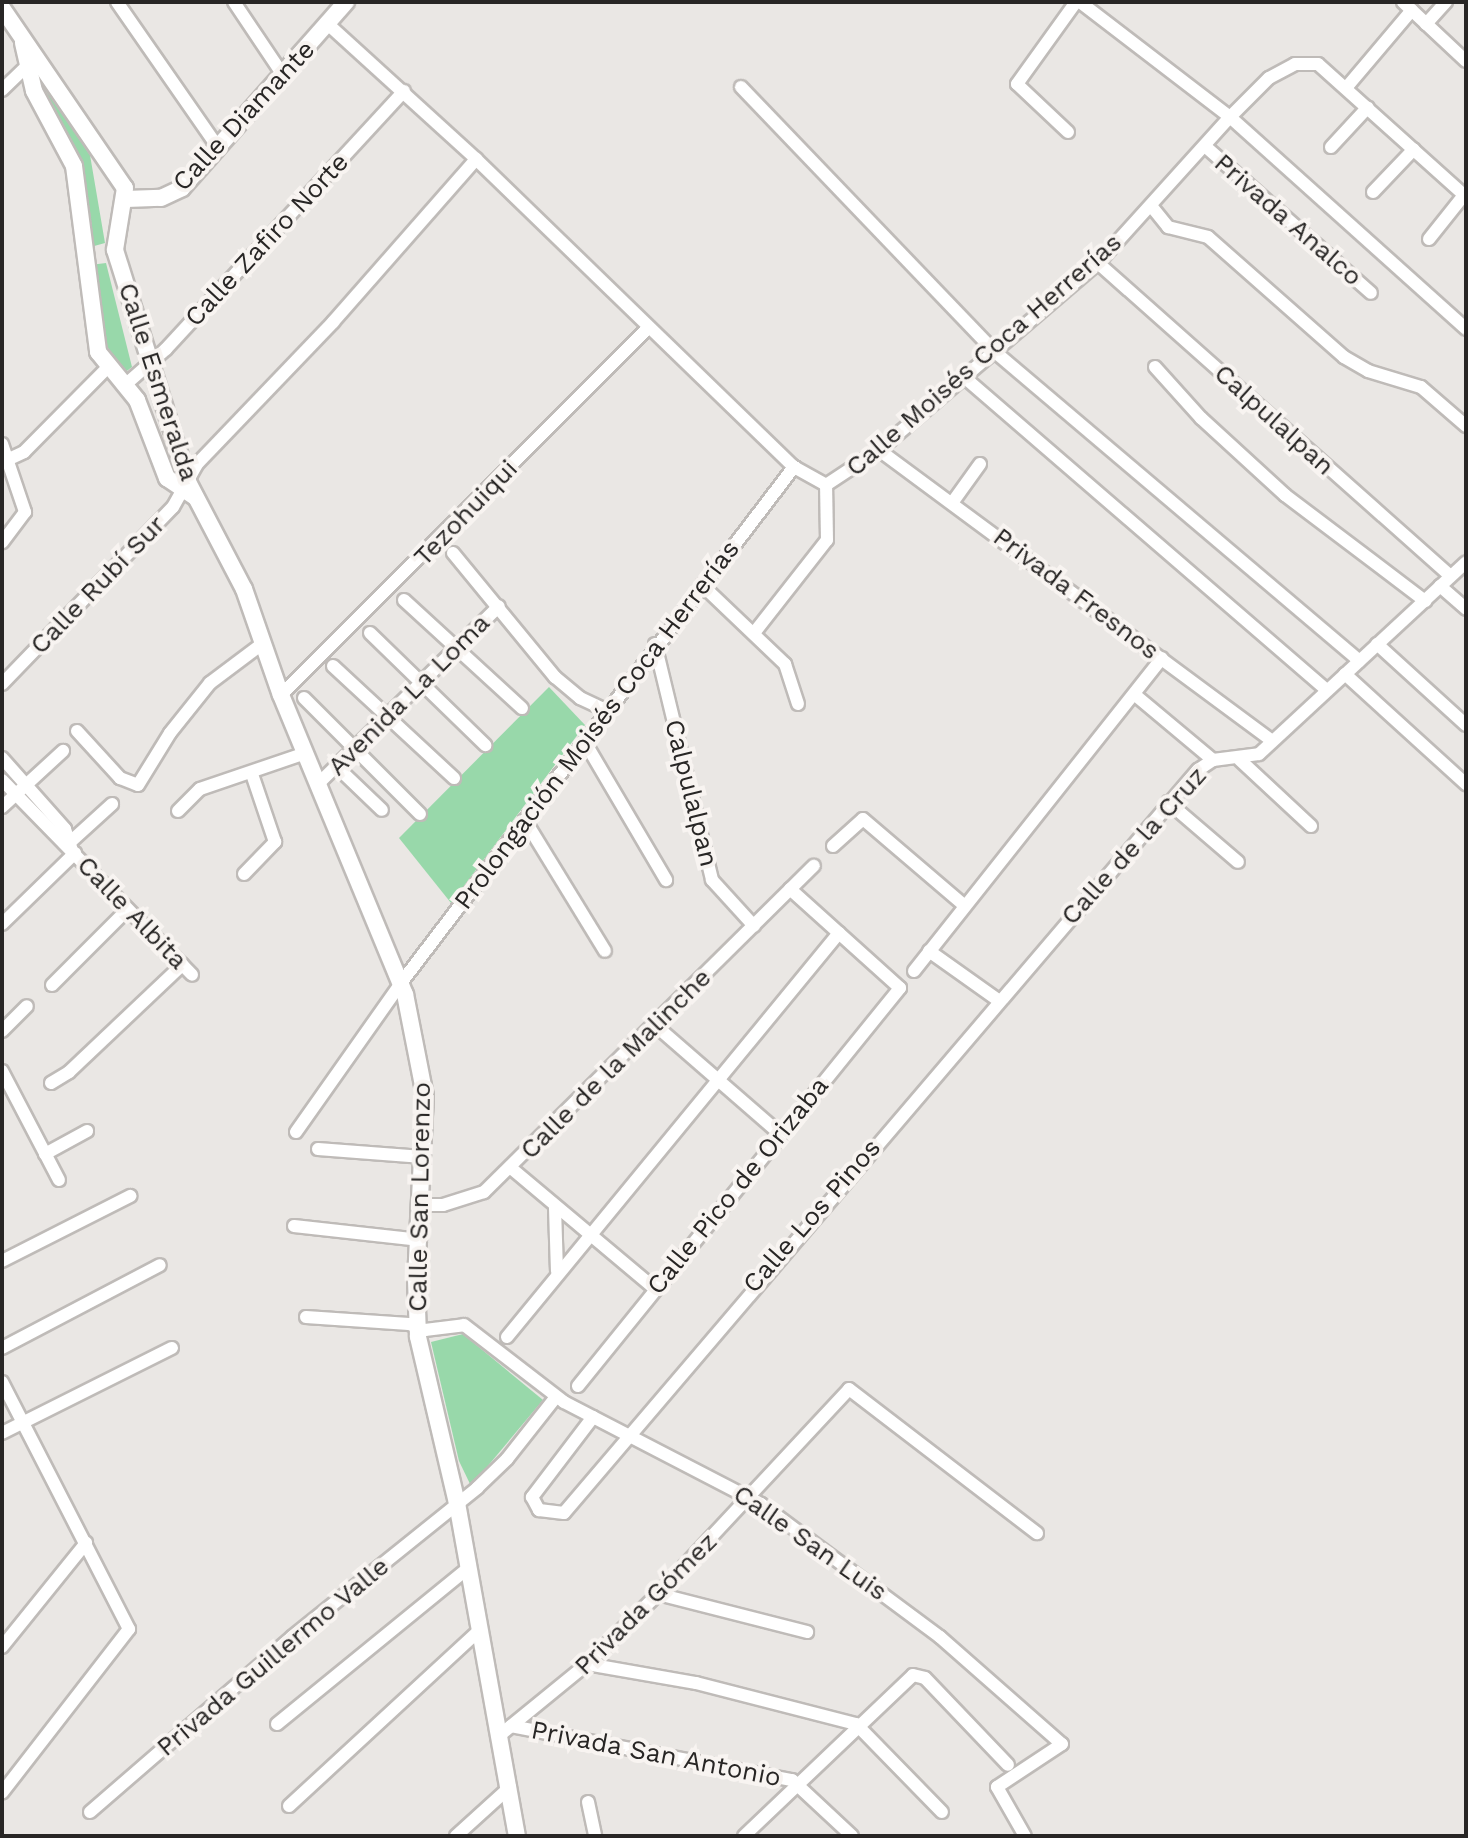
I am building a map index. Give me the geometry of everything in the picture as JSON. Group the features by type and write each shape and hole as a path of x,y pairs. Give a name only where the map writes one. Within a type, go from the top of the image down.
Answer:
{"street":[{"path":"117,2 217,146"},
{"path":"234,2 283,75"},
{"name":"Calle Diamante","path":"126,199 173,193 330,26 346,2"},
{"path":"1068,132 1017,84 1078,2 1230,117 1466,329"},
{"path":"1426,24 1446,2"},
{"path":"1346,88 1407,6 1466,61"},
{"path":"2,8 32,61 122,182 126,199"},
{"name":"Calle Moisés Coca Herrerías","path":"330,26 476,159 794,467 826,485 879,450 1098,263 1152,207 1230,117 1269,78 1295,64 1318,64 1465,196"},
{"path":"2,90 32,61"},
{"name":"Calle Esmeralda","path":"32,61 34,91 74,166 96,345 107,368 125,385 143,413 167,478 189,490"},
{"path":"741,87 994,351 1359,661"},
{"name":"Calle Zafiro Norte","path":"125,385 404,91"},
{"path":"1331,147 1368,107"},
{"name":"Privada Analco","path":"1206,147 1371,293"},
{"path":"1373,192 1414,149"},
{"name":"Calle Rubí Sur","path":"2,684 189,490 197,464 333,322 476,159"},
{"path":"1429,239 1465,196"},
{"name":"Calle Esmeralda","path":"126,199 115,250 189,490"},
{"path":"1152,207 1168,227 1208,237 1344,357 1368,371 1421,387 1466,426"},
{"path":"87,255 115,250"},
{"name":"Calpulalpan","path":"1098,263 1450,576"},
{"name":"Tezohuiqui","path":"281,695 648,328"},
{"path":"1155,367 1201,418 1285,495 1425,601"},
{"path":"7,460 24,452 107,368"},
{"path":"964,377 1327,690"},
{"path":"2,444 25,516 2,542"},
{"name":"Privada Fresnos","path":"879,450 1271,740"},
{"path":"952,503 980,464"},
{"name":"Prolongación Moisés Coca Herrerías","path":"296,1132 401,983 586,744 655,644 794,467"},
{"path":"754,633 827,540 826,485"},
{"name":"Calle San Lorenzo","path":"189,490 227,550 281,695 401,983 425,1084 417,1327 457,1503 480,1630 506,1731 517,1836"},
{"path":"453,553 555,677 580,698 608,711"},
{"name":"Calle de la Cruz","path":"998,1000 1168,802 1213,760 1240,760 1259,754 1466,562"},
{"path":"702,585 785,664 798,704"},
{"path":"1440,586 1466,609"},
{"path":"404,600 461,647 522,708"},
{"name":"Avenida La Loma","path":"319,783 461,647 499,606"},
{"path":"370,633 485,745"},
{"path":"77,731 120,778 138,785 170,733 210,683 262,644"},
{"name":"Calpulalpan","path":"655,644 712,880 754,926"},
{"path":"1377,644 1466,725"},
{"path":"914,971 1162,658"},
{"path":"333,666 454,778"},
{"path":"1345,674 1466,784"},
{"path":"1134,694 1213,760"},
{"path":"304,698 420,814"},
{"path":"586,744 666,880"},
{"path":"2,807 63,751"},
{"path":"178,811 195,792 306,753"},
{"name":"Calle Albita","path":"2,758 65,829 70,848"},
{"path":"1240,760 1311,826"},
{"path":"337,767 382,810"},
{"path":"244,874 275,842 252,774"},
{"name":"Calle Albita","path":"2,780 187,970 71,1071 51,1083"},
{"path":"1168,802 1238,862"},
{"path":"2,924 112,804"},
{"path":"833,846 863,819 914,857 965,906"},
{"path":"526,822 605,951"},
{"name":"Calle de la Malinche","path":"422,1205 474,1197 511,1168 814,866"},
{"path":"507,1337 557,1271 839,933 790,889"},
{"path":"52,985 128,909"},
{"name":"Calle Pico de Orizaba","path":"578,1386 779,1133 900,988 839,933"},
{"path":"929,951 998,1000"},
{"name":"Calle Los Pinos","path":"593,1417 532,1497 539,1510 564,1513 998,1000"},
{"path":"2,1031 27,1006"},
{"path":"656,1026 779,1133"},
{"path":"2,1071 59,1180"},
{"path":"45,1154 87,1131"},
{"path":"318,1149 423,1157"},
{"path":"511,1168 655,1289"},
{"path":"2,1261 130,1196"},
{"path":"555,1208 557,1271"},
{"path":"294,1226 420,1240"},
{"path":"2,1348 160,1265"},
{"name":"Calle San Luis","path":"306,1317 417,1327 464,1325 556,1397 752,1498 940,1637 1062,1744 997,1787 1025,1836"},
{"path":"2,1433 172,1348"},
{"path":"2,1382 129,1629 2,1793"},
{"name":"Privada Gómez","path":"506,1731 587,1664 658,1594 752,1498 849,1389 1037,1533"},
{"name":"Privada Guillermo Valle","path":"90,1812 507,1459 556,1397"},
{"path":"2,1647 86,1543"},
{"path":"277,1724 468,1568"},
{"path":"658,1594 807,1632"},
{"path":"289,1806 480,1630"},
{"path":"587,1664 710,1686 860,1726 942,1812"},
{"path":"744,1836 917,1675 1008,1765"},
{"name":"Privada San Antonio","path":"506,1731 799,1784"},
{"path":"799,1784 852,1836"},
{"path":"456,1836 510,1787"},
{"path":"588,1802 595,1836"}],"green space":[{"path":"45,87 90,155 105,243 87,248 69,155"},
{"path":"106,263 132,367 119,377 107,365 90,265"},
{"path":"549,687 585,725 451,903 399,838"},
{"path":"463,1334 543,1400 471,1486 459,1461 431,1342"}]}
